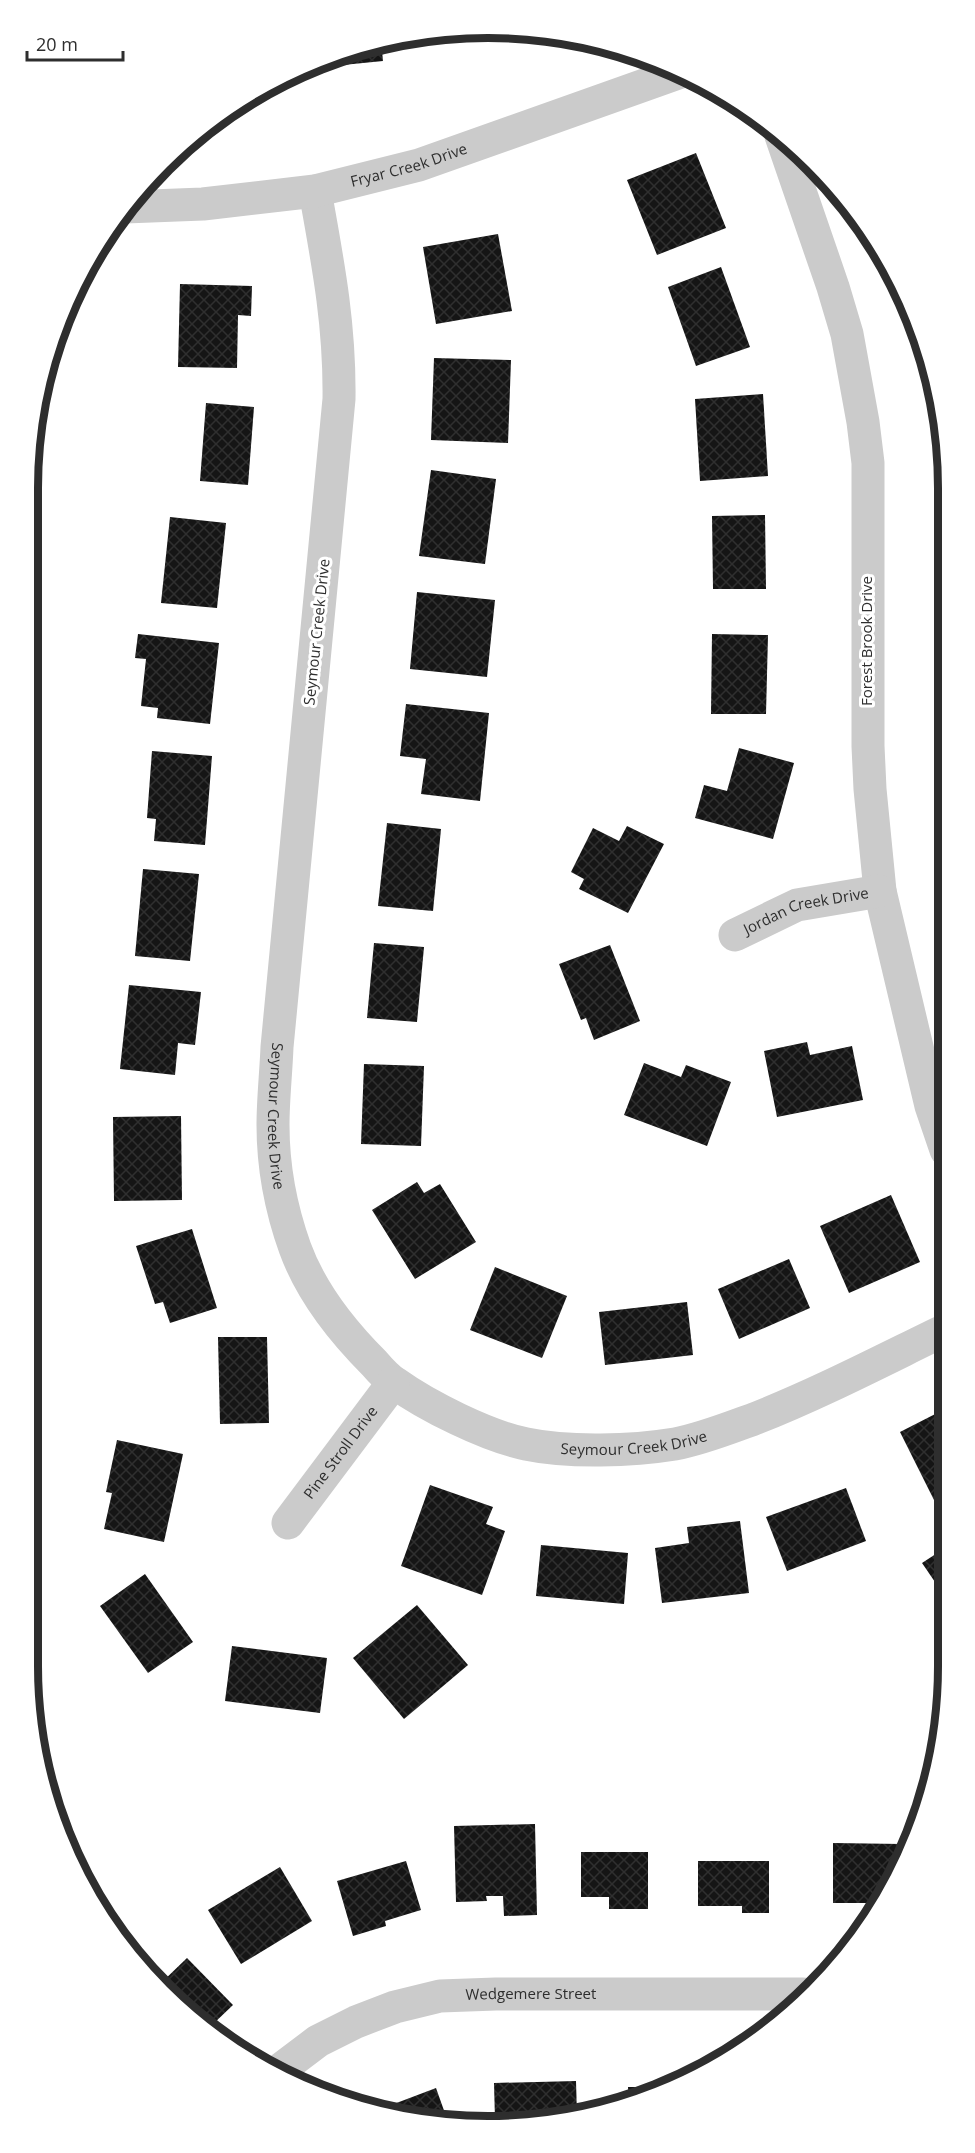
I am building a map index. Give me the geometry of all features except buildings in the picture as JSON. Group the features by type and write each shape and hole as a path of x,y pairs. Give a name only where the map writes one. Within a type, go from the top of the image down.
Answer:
{"street":[{"name":"Fryar Creek Drive","path":"136,207 202,204 315,191 419,165 669,76"},
{"name":"Forest Brook Drive","path":"786,151 844,324 863,422 868,506 868,746 880,891 931,1106 938,1127"},
{"name":"Seymour Creek Drive","path":"315,191 336,315 340,356 339,399 277,1047 273,1125 277,1174 284,1211 296,1250 314,1288 335,1320 393,1383 452,1416 493,1434 526,1444 572,1449 612,1449 676,1443 732,1427 782,1408 938,1333"},
{"name":"Jordan Creek Drive","path":"735,935 797,904 880,891"},
{"name":"Pine Stroll Drive","path":"288,1522 393,1383"},
{"name":"Wedgemere Street","path":"284,2067 318,2041 356,2022 395,2007 440,1996 795,1994"}]}
